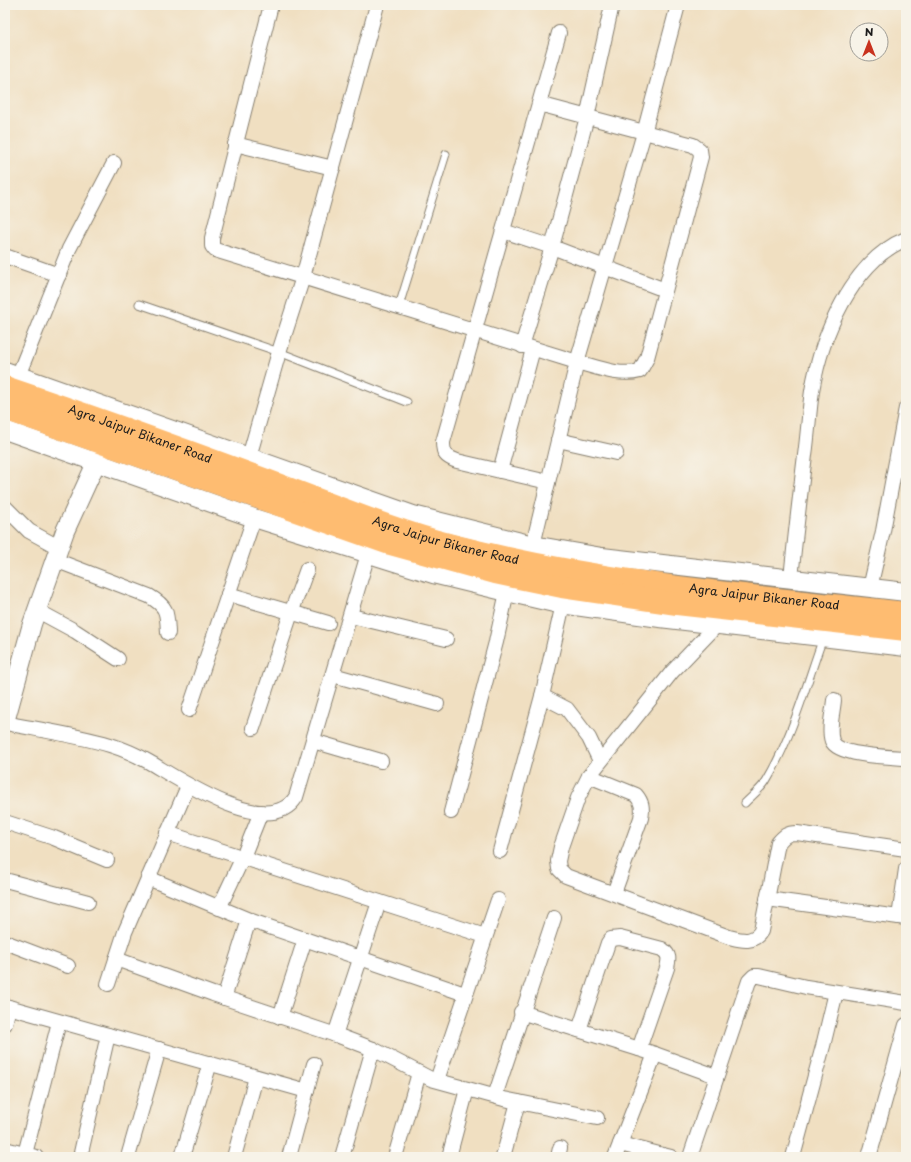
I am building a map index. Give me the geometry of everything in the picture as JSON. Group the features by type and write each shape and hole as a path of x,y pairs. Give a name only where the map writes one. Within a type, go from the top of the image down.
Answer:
{"highway":[{"name":"Agra Jaipur Bikaner Road","path":"9,378 105,442 207,450 400,529 450,545 567,570 674,587 906,613"},
{"name":"Agra Jaipur Bikaner Road","path":"5,408 105,442 390,544 495,573 562,587 677,604 906,630"}],"street":[{"path":"271,5 235,144 212,238 212,246 220,252 577,362 621,373 633,373 640,371 647,358 701,153 698,147 694,145 539,104"},
{"path":"249,457 279,352 303,278 377,5"},
{"path":"500,471 552,247 587,117 612,5"},
{"path":"533,545 577,362 644,133 678,5"},
{"path":"548,482 457,461 447,457 443,450 443,442 559,33"},
{"path":"235,144 333,168"},
{"path":"114,163 69,249 59,274 9,378 207,450 249,457 413,515 533,545 602,557 906,592"},
{"path":"503,232 552,247 665,290"},
{"path":"791,579 812,391 826,338 836,313 856,281 878,256 897,243 906,239"},
{"path":"5,256 59,274"},
{"path":"870,588 883,532 906,408"},
{"path":"5,430 105,442 254,518 433,574 507,592 563,604 717,625 906,647"},
{"path":"558,440 616,453"},
{"path":"105,442 57,554 35,618 5,722 109,745 149,762 188,786 240,808 262,812 275,812 286,809 291,805 296,797 351,616 368,554"},
{"path":"5,507 29,531 57,554 160,602 167,612 168,633"},
{"path":"189,710 254,518"},
{"path":"253,728 307,569"},
{"path":"451,812 496,642 507,592"},
{"path":"228,594 328,623"},
{"path":"500,851 542,696 563,604"},
{"path":"351,616 446,639"},
{"path":"35,618 75,631 118,659"},
{"path":"717,625 672,672 589,776 578,798 561,847 558,861 559,869 566,876 729,937 752,940 758,936 761,931 778,843 783,836 789,833 906,849"},
{"path":"333,675 437,704"},
{"path":"542,696 567,709 588,738 600,761"},
{"path":"834,700 831,733 832,741 837,748 847,752 906,758"},
{"path":"313,741 381,761"},
{"path":"589,776 636,795 643,808 641,818 614,893"},
{"path":"108,984 116,959 148,878 188,786"},
{"path":"219,908 262,812"},
{"path":"5,822 54,838 106,860"},
{"path":"167,833 485,936"},
{"path":"768,899 902,917 906,869"},
{"path":"148,878 249,920 465,994"},
{"path":"5,880 88,902"},
{"path":"437,1080 498,900"},
{"path":"335,1034 379,902"},
{"path":"495,1096 554,918"},
{"path":"224,998 249,920"},
{"path":"579,1030 608,943 611,939 620,938 662,949 668,953 668,968 639,1049"},
{"path":"280,1016 305,939"},
{"path":"5,942 68,966"},
{"path":"116,959 224,998 335,1034 373,1049 418,1074 467,1089 518,1102 597,1118"},
{"path":"690,1157 749,981 754,976 836,992 906,1003"},
{"path":"793,1157 836,992"},
{"path":"5,1024 7,1006 59,1022 307,1091"},
{"path":"522,1012 655,1054 716,1076"},
{"path":"5,1149 30,1155 59,1022"},
{"path":"869,1157 906,1025"},
{"path":"80,1157 108,1035"},
{"path":"128,1157 159,1049"},
{"path":"342,1157 373,1049"},
{"path":"655,1054 617,1151 671,1157"},
{"path":"182,1157 210,1064"},
{"path":"289,1157 314,1064"},
{"path":"395,1157 418,1074"},
{"path":"234,1157 256,1077"},
{"path":"449,1157 467,1089"},
{"path":"503,1157 518,1102"}],"lane":[{"path":"399,306 446,154"},
{"path":"139,304 279,352 407,402"},
{"path":"745,803 765,782 775,763 789,733 823,638"}]}
